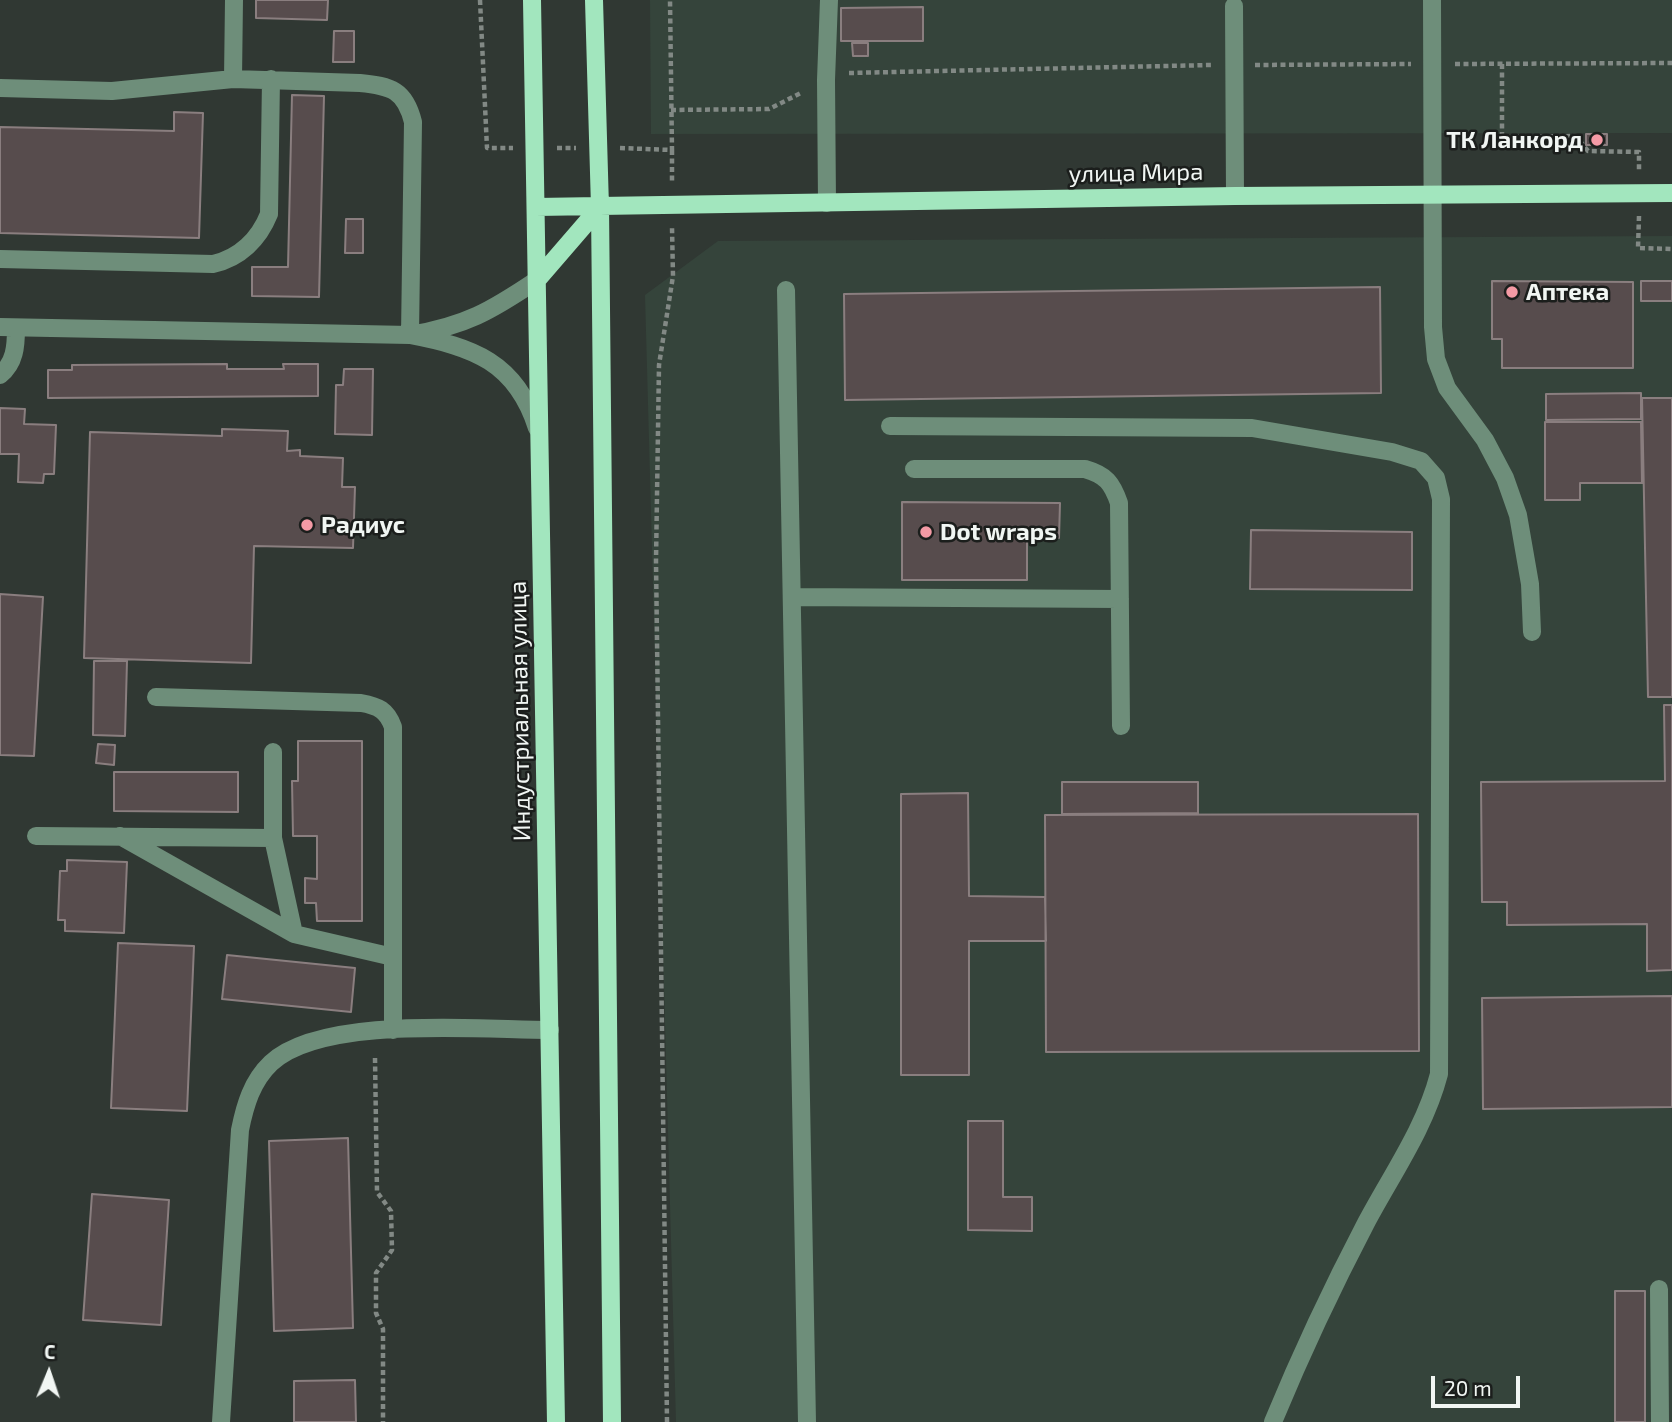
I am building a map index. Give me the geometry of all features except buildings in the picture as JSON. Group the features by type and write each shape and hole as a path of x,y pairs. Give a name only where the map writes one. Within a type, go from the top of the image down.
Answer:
{"main road":[{"name":"Индустриальная улица","path":"532,0 556,1422"},
{"path":"594,0 600,207 612,1422"},
{"name":"улица Мира","path":"536,206 1672,193"},
{"path":"537,280 600,207"}],"street":[{"path":"233,79 234,0"},
{"path":"827,203 826,80 829,0"},
{"path":"1432,0 1436,359 1447,388 1485,440 1513,503 1530,584 1532,632"},
{"path":"1234,6 1235,196"},
{"path":"0,88 112,91 233,79 271,79 379,85 398,92 409,104 413,122 410,335"},
{"path":"0,259 213,264 234,257 262,231 269,214 271,79"},
{"path":"410,335 446,329 475,319 537,280"},
{"path":"786,290 807,1422"},
{"path":"0,375 8,369 13,358 8,328 410,335 448,342 476,352 495,364 516,383 529,402 540,435"},
{"path":"890,426 1252,428 1392,452 1421,461 1436,478 1441,499 1439,1074 1431,1105 1367,1222 1302,1350 1273,1422"},
{"path":"914,470 1085,469 1103,475 1114,487 1119,503 1121,726"},
{"path":"793,597 1119,599"},
{"path":"156,697 361,703 376,706 388,715 393,727 393,1030"},
{"path":"273,752 273,838 294,934"},
{"path":"36,836 273,838"},
{"path":"120,836 294,934 393,957"},
{"path":"221,1422 240,1130 250,1093 273,1061 296,1047 354,1032 550,1030"},
{"path":"1659,1289 1660,1422"}],"path":[{"path":"670,0 671,110 769,109 841,73 1235,65 1672,63"},
{"path":"1502,64 1502,137 1576,136 1588,151 1639,152 1638,248 1672,249"},
{"path":"667,1422 656,561 659,365 673,276 672,150"},
{"path":"375,1058 377,1192 391,1211 392,1250 376,1273 376,1313 383,1329 383,1422"}],"shaded area":[{"path":"650,0 1672,0 1672,133 651,134"},
{"path":"1672,236 1672,1422 676,1422 645,295 718,241"}],"place":[{"name":"ТК Ланкорд","path":"1597,140"},
{"name":"Аптека","path":"1512,292"},
{"name":"Радиус","path":"307,525"},
{"name":"Dot wraps","path":"926,532"}]}
